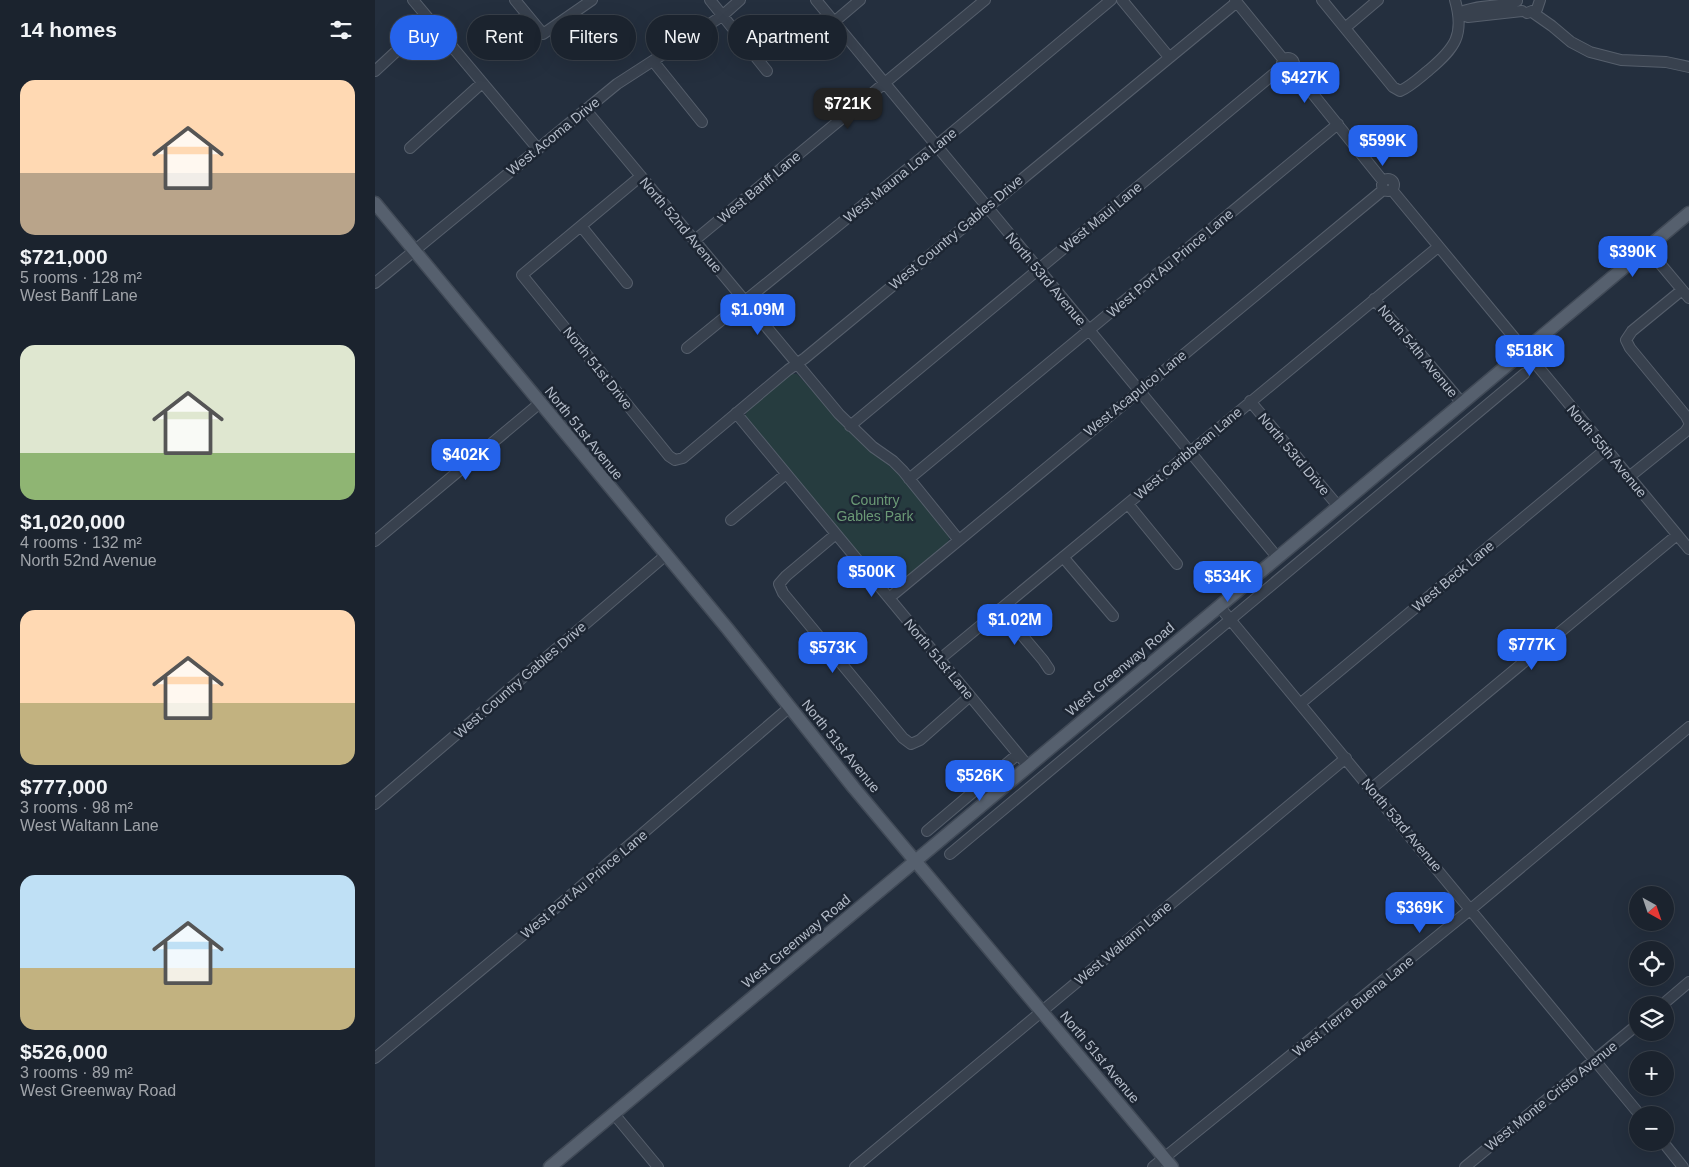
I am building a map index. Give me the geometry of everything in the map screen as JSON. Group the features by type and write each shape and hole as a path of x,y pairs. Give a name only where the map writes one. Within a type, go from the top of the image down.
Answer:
{"main road":[{"name":"North 51st Avenue","path":"375,203 790,707 854,788 1168,1162"},
{"name":"West Greenway Road","path":"550,1167 1689,213"}],"street":[{"path":"413,0 426,15"},
{"path":"515,0 543,34 592,0"},
{"path":"710,0 767,71"},
{"name":"West Acoma Drive","path":"375,283 617,84 722,16 740,0"},
{"name":"North 53rd Avenue","path":"815,0 828,15"},
{"path":"842,15 860,0"},
{"name":"West Banff Lane","path":"695,240 985,0"},
{"name":"West Mauna Loa Lane","path":"687,348 936,146 1111,0"},
{"path":"1122,0 1169,57"},
{"path":"1322,0 1393,87 1400,91 1409,87 1448,54 1456,41 1459,13 1455,0"},
{"path":"1345,28 1378,0"},
{"path":"1459,13 1468,17 1517,0 1518,6 1533,7 1549,18 1552,26 1581,48 1605,57 1621,60 1666,62 1689,67"},
{"name":"West Country Gables Drive","path":"675,460 683,458 1236,1"},
{"name":"North 55th Avenue","path":"1236,1 1386,187 1689,549"},
{"path":"1488,10 1533,7"},
{"name":"North 53rd Avenue","path":"847,38 1277,557"},
{"path":"457,53 538,149"},
{"path":"375,71 390,57"},
{"path":"653,61 702,122"},
{"name":"West Maui Lane","path":"850,426 1286,65"},
{"path":"411,148 482,83"},
{"name":"North 52nd Avenue","path":"585,109 695,240 744,302 850,426 873,447 893,461 958,539"},
{"name":"West Port Au Prince Lane","path":"909,479 1337,124"},
{"path":"627,283 581,226 641,176"},
{"name":"West Acapulco Lane","path":"889,598 1386,187"},
{"name":"North 51st Drive","path":"581,226 522,275 663,449 675,460"},
{"name":"West Caribbean Lane","path":"939,659 1438,247"},
{"path":"1647,248 1689,298"},
{"path":"1682,290 1632,331 1626,340 1630,348 1689,422"},
{"name":"North 54th Avenue","path":"1374,299 1461,403"},
{"path":"950,854 1524,374"},
{"name":"North 53rd Drive","path":"1250,401 1338,506"},
{"path":"375,541 540,403"},
{"name":"North 51st Lane","path":"736,413 1028,766"},
{"path":"1629,477 1685,432 1689,426"},
{"name":"West Beck Lane","path":"1301,704 1606,449"},
{"path":"1383,469 1393,482"},
{"path":"731,520 786,474"},
{"path":"1128,504 1177,564"},
{"path":"836,534 779,584 783,593 884,716 903,738 911,744 920,740 970,696"},
{"path":"1371,789 1677,535"},
{"name":"West Country Gables Drive","path":"375,804 665,555"},
{"path":"1063,557 1113,616"},
{"name":"North 53rd Avenue","path":"1219,606 1633,1106"},
{"path":"1000,609 1049,669"},
{"name":"West Port Au Prince Lane","path":"375,1058 558,906 790,707"},
{"name":"West Tierra Buena Lane","path":"1153,1167 1168,1162 1689,727"},
{"path":"1061,738 1072,751"},
{"path":"927,831 1018,754"},
{"name":"West Waltann Lane","path":"855,1167 1346,758"},
{"path":"1673,996 1689,982"},
{"name":"West Monte Cristo Avenue","path":"1465,1167 1629,1032"},
{"path":"613,1114 657,1167"},
{"path":"1670,1151 1683,1167"}],"green space":[{"name":"Country Gables Park","path":"791,374 797,374 847,429 904,479 950,537 947,544 893,588 887,588 745,416 748,410"}]}
